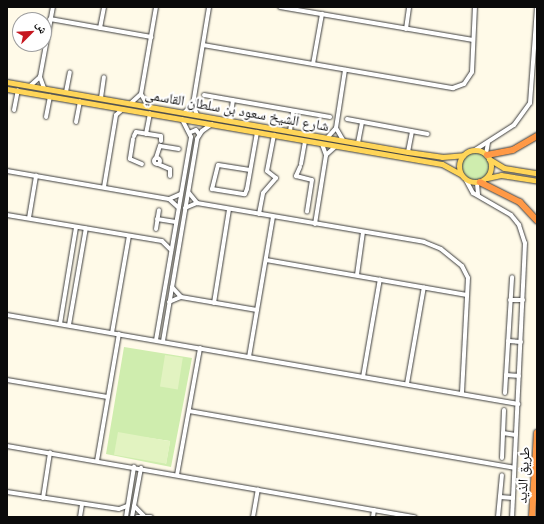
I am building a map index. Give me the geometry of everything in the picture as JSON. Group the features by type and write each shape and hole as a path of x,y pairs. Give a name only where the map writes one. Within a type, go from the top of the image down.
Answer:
{"highway":[{"path":"487,156 518,149 537,136"},
{"path":"478,182 520,202 537,220"},
{"name":"طريق الذيد","path":"532,517 537,433"}],"main road":[{"name":"شارع الشيخ سعود بن سلطان القاسمي","path":"7,82 408,152 445,157 463,155"},
{"name":"شارع الشيخ سعود بن سلطان القاسمي","path":"12,90 446,165 460,174"},
{"path":"336,146 343,144 343,140"},
{"path":"537,173 508,168 475,150 463,155 458,164 460,174 466,180 478,182 486,178 507,176 537,181"},
{"path":"486,178 491,167 487,156"}],"street":[{"path":"100,28 104,7"},
{"path":"131,103 141,94 156,7"},
{"path":"197,115 193,104 209,7"},
{"path":"280,7 473,40"},
{"path":"406,29 409,7"},
{"path":"203,45 453,88 464,83 472,74 475,7"},
{"path":"475,150 489,143 518,121 530,103 537,7"},
{"path":"313,64 322,14"},
{"path":"52,19 151,37"},
{"path":"44,52 40,77 44,88"},
{"path":"327,138 336,128 345,70"},
{"path":"66,92 70,72"},
{"path":"30,86 40,77"},
{"path":"101,98 104,77"},
{"path":"7,94 12,90"},
{"path":"12,90 14,110"},
{"path":"141,94 148,106"},
{"path":"204,95 330,117"},
{"path":"46,117 50,96"},
{"path":"230,121 233,100"},
{"path":"76,122 80,101"},
{"path":"184,113 193,104"},
{"path":"111,107 116,115"},
{"path":"104,187 116,115 123,109"},
{"path":"290,131 294,111"},
{"path":"146,134 150,114"},
{"path":"156,340 191,132 182,119"},
{"path":"347,119 428,134"},
{"path":"358,143 362,122"},
{"path":"163,341 199,134 212,124"},
{"path":"336,128 343,140"},
{"path":"191,132 196,130 199,134"},
{"path":"408,152 412,131"},
{"path":"142,164 130,159 135,132 161,136 161,143 154,162 170,170 170,176"},
{"path":"250,170 218,165 212,189 243,195 250,170 256,132"},
{"path":"259,214 263,193 271,188 276,177 267,171 274,135"},
{"path":"305,141 300,166 295,175 312,180 307,212"},
{"path":"161,143 179,149"},
{"path":"487,156 489,143"},
{"path":"314,224 326,155 322,144"},
{"path":"326,155 336,146"},
{"path":"7,171 169,199 179,208"},
{"path":"29,218 36,176"},
{"path":"466,180 480,196 511,215 522,231 526,250 522,300 512,517"},
{"path":"478,182 480,196"},
{"path":"188,192 197,203"},
{"path":"169,199 181,194"},
{"path":"185,208 197,203 424,242 441,249 464,268 467,295 462,394"},
{"path":"214,303 229,209"},
{"path":"156,230 159,210"},
{"path":"7,215 162,241 174,236"},
{"path":"249,357 273,217"},
{"path":"157,219 176,222"},
{"path":"60,324 76,227"},
{"path":"69,325 86,228"},
{"path":"356,275 363,232"},
{"path":"112,333 129,236"},
{"path":"162,241 171,250"},
{"path":"72,251 82,253"},
{"path":"266,260 467,295"},
{"path":"505,393 512,277"},
{"path":"363,377 380,280"},
{"path":"172,287 181,297"},
{"path":"406,384 424,287"},
{"path":"169,302 181,297 257,310"},
{"path":"510,300 522,300"},
{"path":"63,301 73,303"},
{"path":"7,315 518,404"},
{"path":"97,461 119,334"},
{"path":"508,341 521,342"},
{"path":"177,475 200,348"},
{"path":"506,375 519,376"},
{"path":"7,380 108,397"},
{"path":"502,458 504,410"},
{"path":"189,411 514,468"},
{"path":"503,433 516,435"},
{"path":"7,446 141,468 415,517"},
{"path":"43,498 50,453"},
{"path":"126,516 134,467"},
{"path":"132,517 141,468"},
{"path":"498,517 502,475"},
{"path":"253,517 258,489"},
{"path":"7,492 119,509 127,506"},
{"path":"500,497 513,498"},
{"path":"80,517 82,504"},
{"path":"134,506 144,516"},
{"path":"119,509 126,516"},
{"path":"373,517 374,510"},
{"path":"137,517 151,517"}],"green space":[{"path":"476,152 486,156 490,166 486,176 476,180 466,176 462,166 466,156"},
{"path":"124,347 192,358 171,467 106,454","holes":["143,437 170,441 166,464"]},
{"path":"165,355 183,358 178,389 160,387"},
{"path":"118,432 170,441 166,464 114,455"}]}
